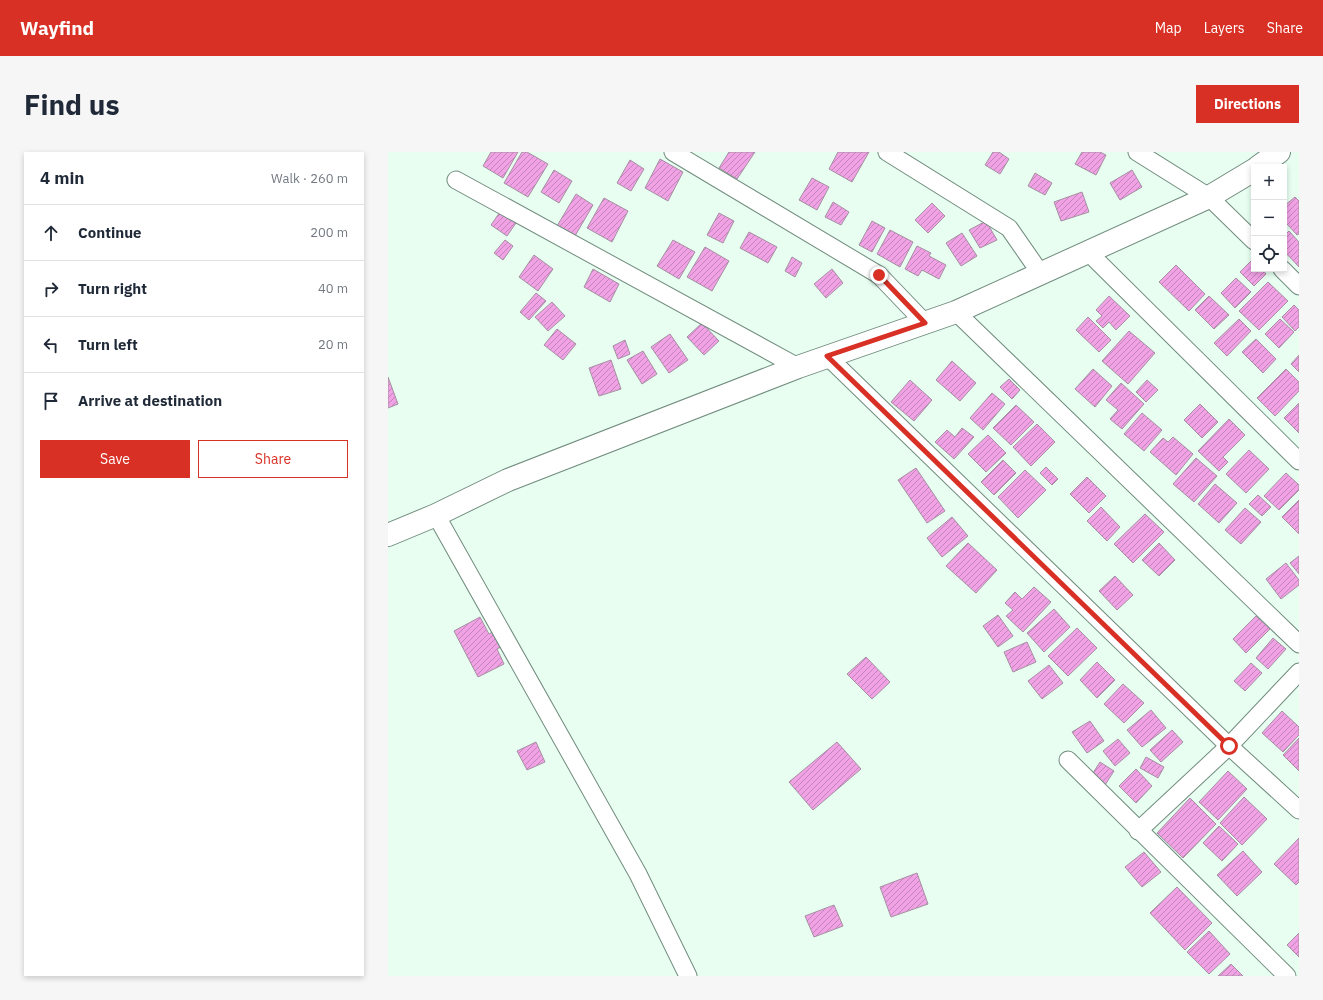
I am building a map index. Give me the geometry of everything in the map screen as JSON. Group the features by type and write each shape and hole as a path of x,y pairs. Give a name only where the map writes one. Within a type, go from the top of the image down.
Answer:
{"street":[{"path":"673,152 879,275 925,323"},
{"path":"887,152 1009,228 1041,274"},
{"path":"1137,152 1209,197 1251,238"},
{"path":"1262,164 1279,152"},
{"path":"388,535 436,515 508,480 827,356 956,312 1209,197 1251,172"},
{"path":"456,180 798,367"},
{"path":"1088,252 1299,461"},
{"path":"1285,272 1299,286"},
{"path":"956,312 1299,644"},
{"path":"827,356 1229,746 1299,810"},
{"path":"436,515 638,874 688,976"},
{"path":"1138,831 1229,746 1299,672"},
{"path":"1068,760 1138,831 1287,976"}],"building":[{"path":"491,152 518,152 503,178 483,166"},
{"path":"522,152 527,152 548,164 528,197 504,183"},
{"path":"729,152 755,152 737,179 719,168"},
{"path":"838,152 869,152 852,182 829,169"},
{"path":"993,152 999,152 1009,159 1000,174 985,165"},
{"path":"1082,152 1100,152 1106,155 1096,175 1075,164"},
{"path":"660,159 683,172 668,201 645,188"},
{"path":"630,160 644,169 631,191 617,183"},
{"path":"554,170 572,181 559,203 541,192"},
{"path":"1132,170 1142,187 1120,200 1110,183"},
{"path":"1035,173 1052,183 1045,195 1028,186"},
{"path":"812,178 829,187 817,210 799,200"},
{"path":"1082,192 1089,212 1061,221 1054,202"},
{"path":"576,194 593,205 575,236 557,226"},
{"path":"1295,197 1299,201 1299,234 1297,235 1287,224 1287,204"},
{"path":"604,198 628,211 612,242 587,228"},
{"path":"833,202 849,212 841,225 825,217"},
{"path":"932,203 945,216 928,233 915,220"},
{"path":"500,212 516,223 507,236 491,225"},
{"path":"719,213 734,221 723,243 707,235"},
{"path":"872,221 885,228 872,252 859,245"},
{"path":"986,221 997,240 980,248 969,230"},
{"path":"890,230 913,242 900,267 877,254"},
{"path":"1289,231 1299,242 1299,267 1287,254 1287,233"},
{"path":"749,232 777,247 768,263 740,248"},
{"path":"962,233 977,256 961,266 946,243"},
{"path":"505,240 513,246 503,260 494,253"},
{"path":"673,240 695,252 679,279 657,266"},
{"path":"917,246 931,253 929,256 946,265 939,279 922,270 918,276 905,269"},
{"path":"705,247 729,261 712,291 687,277"},
{"path":"534,255 553,269 538,291 519,277"},
{"path":"792,257 802,263 795,277 785,271"},
{"path":"1251,261 1251,272 1264,272 1266,274 1254,286 1240,272"},
{"path":"1176,265 1205,294 1189,311 1159,282"},
{"path":"593,269 619,284 610,302 584,287"},
{"path":"832,269 843,283 826,298 814,284"},
{"path":"1236,278 1251,292 1235,308 1221,293"},
{"path":"1268,282 1288,301 1259,330 1239,311"},
{"path":"536,293 546,301 529,320 520,312"},
{"path":"1109,296 1130,316 1116,330 1109,322 1103,328 1096,321 1102,316 1096,310"},
{"path":"1209,296 1229,315 1214,329 1195,310"},
{"path":"552,302 565,316 548,331 535,317"},
{"path":"1294,305 1299,310 1299,327 1295,331 1282,317"},
{"path":"1088,317 1111,340 1099,352 1076,330"},
{"path":"1239,319 1251,331 1227,356 1214,343"},
{"path":"1280,319 1294,332 1279,348 1265,334"},
{"path":"702,323 719,341 704,355 687,337"},
{"path":"557,329 576,344 563,360 544,345"},
{"path":"1129,331 1155,353 1128,384 1102,361"},
{"path":"670,334 688,360 669,373 651,347"},
{"path":"1256,339 1276,359 1263,373 1242,352"},
{"path":"625,340 630,354 618,359 613,346"},
{"path":"643,351 657,374 642,384 627,360"},
{"path":"1299,355 1299,372 1291,364"},
{"path":"611,360 621,389 599,396 589,368"},
{"path":"952,361 976,383 960,401 936,380"},
{"path":"1093,369 1112,386 1095,407 1075,389"},
{"path":"1286,369 1299,382 1299,391 1275,416 1257,398"},
{"path":"388,377 398,404 388,408"},
{"path":"1009,379 1020,390 1012,399 1000,387"},
{"path":"910,380 932,400 914,421 891,402"},
{"path":"1147,380 1158,390 1146,402 1136,392"},
{"path":"1121,383 1144,404 1122,429 1110,419 1118,410 1106,400"},
{"path":"992,393 1005,404 983,430 970,418"},
{"path":"1299,403 1299,433 1284,418"},
{"path":"1200,404 1218,422 1202,438 1184,420"},
{"path":"1016,405 1034,422 1011,445 993,428"},
{"path":"1142,413 1162,430 1144,451 1124,434"},
{"path":"1229,419 1245,435 1223,457 1228,462 1219,471 1198,451"},
{"path":"1037,424 1055,442 1031,466 1013,447"},
{"path":"962,428 974,437 954,459 935,442 947,430 955,437"},
{"path":"988,435 1006,453 986,472 968,454"},
{"path":"1173,437 1193,454 1176,475 1150,452 1163,438 1168,442"},
{"path":"1249,450 1269,469 1246,493 1226,474"},
{"path":"1196,458 1217,476 1194,502 1173,484"},
{"path":"1003,460 1016,473 994,495 981,482"},
{"path":"1046,467 1058,479 1052,485 1040,473"},
{"path":"916,468 945,511 927,523 898,480"},
{"path":"1025,470 1046,490 1018,518 998,497"},
{"path":"1286,473 1299,485 1299,490 1279,510 1264,496"},
{"path":"1087,477 1106,496 1089,513 1070,494"},
{"path":"1215,484 1237,503 1219,523 1198,504"},
{"path":"1258,495 1271,507 1262,516 1249,504"},
{"path":"1299,500 1299,534 1282,517"},
{"path":"1101,507 1120,527 1107,541 1087,521"},
{"path":"1245,508 1261,522 1241,544 1225,530"},
{"path":"1145,514 1164,532 1133,563 1114,544"},
{"path":"952,517 968,536 942,557 927,538"},
{"path":"968,543 997,570 976,593 946,566"},
{"path":"1159,543 1175,560 1159,576 1142,560"},
{"path":"1299,556 1299,574 1290,563"},
{"path":"1286,563 1299,580 1299,585 1281,599 1266,579"},
{"path":"1115,576 1133,595 1117,610 1099,591"},
{"path":"1034,587 1051,602 1023,632 1006,616 1013,610 1005,603 1015,592 1022,599"},
{"path":"1054,609 1070,627 1044,652 1027,633"},
{"path":"998,615 1013,636 998,647 983,626"},
{"path":"1256,616 1270,629 1246,653 1233,639"},
{"path":"480,617 489,634 497,629 505,645 497,649 504,664 478,677 454,631"},
{"path":"1077,628 1097,648 1068,676 1048,656"},
{"path":"1273,638 1286,649 1268,669 1256,658"},
{"path":"1027,642 1036,662 1013,672 1004,652"},
{"path":"866,657 890,682 872,699 847,674"},
{"path":"1097,662 1115,680 1097,698 1080,680"},
{"path":"1251,663 1262,673 1245,691 1234,681"},
{"path":"1049,665 1063,683 1042,699 1028,681"},
{"path":"1123,684 1144,703 1124,723 1104,704"},
{"path":"1151,710 1166,728 1142,747 1127,730"},
{"path":"1282,711 1299,727 1299,735 1283,752 1262,733"},
{"path":"1090,721 1104,741 1087,753 1072,732"},
{"path":"1172,730 1183,742 1161,762 1150,750"},
{"path":"1299,738 1299,771 1283,755"},
{"path":"1118,739 1130,753 1115,766 1103,751"},
{"path":"536,742 545,762 527,770 517,751"},
{"path":"837,742 861,769 813,810 789,782"},
{"path":"1146,757 1164,767 1158,778 1140,768"},
{"path":"1100,762 1114,771 1105,785 1091,776"},
{"path":"1136,769 1152,786 1136,803 1119,786"},
{"path":"1228,771 1247,789 1218,820 1199,802"},
{"path":"1244,797 1267,819 1242,845 1220,823"},
{"path":"1190,798 1216,824 1183,858 1157,833"},
{"path":"1219,826 1238,844 1222,861 1203,843"},
{"path":"1299,838 1299,882 1296,885 1274,864"},
{"path":"1243,851 1262,872 1237,896 1217,875"},
{"path":"1144,852 1161,872 1142,887 1125,867"},
{"path":"917,873 928,904 891,917 880,887"},
{"path":"1177,887 1212,923 1185,950 1150,913"},
{"path":"834,905 843,926 814,937 805,916"},
{"path":"1209,931 1230,954 1209,974 1187,952"},
{"path":"1299,933 1299,957 1287,945"},
{"path":"1231,964 1243,976 1218,976"}],"route":[{"path":"879,275 925,323 827,356 1229,746"}]}
